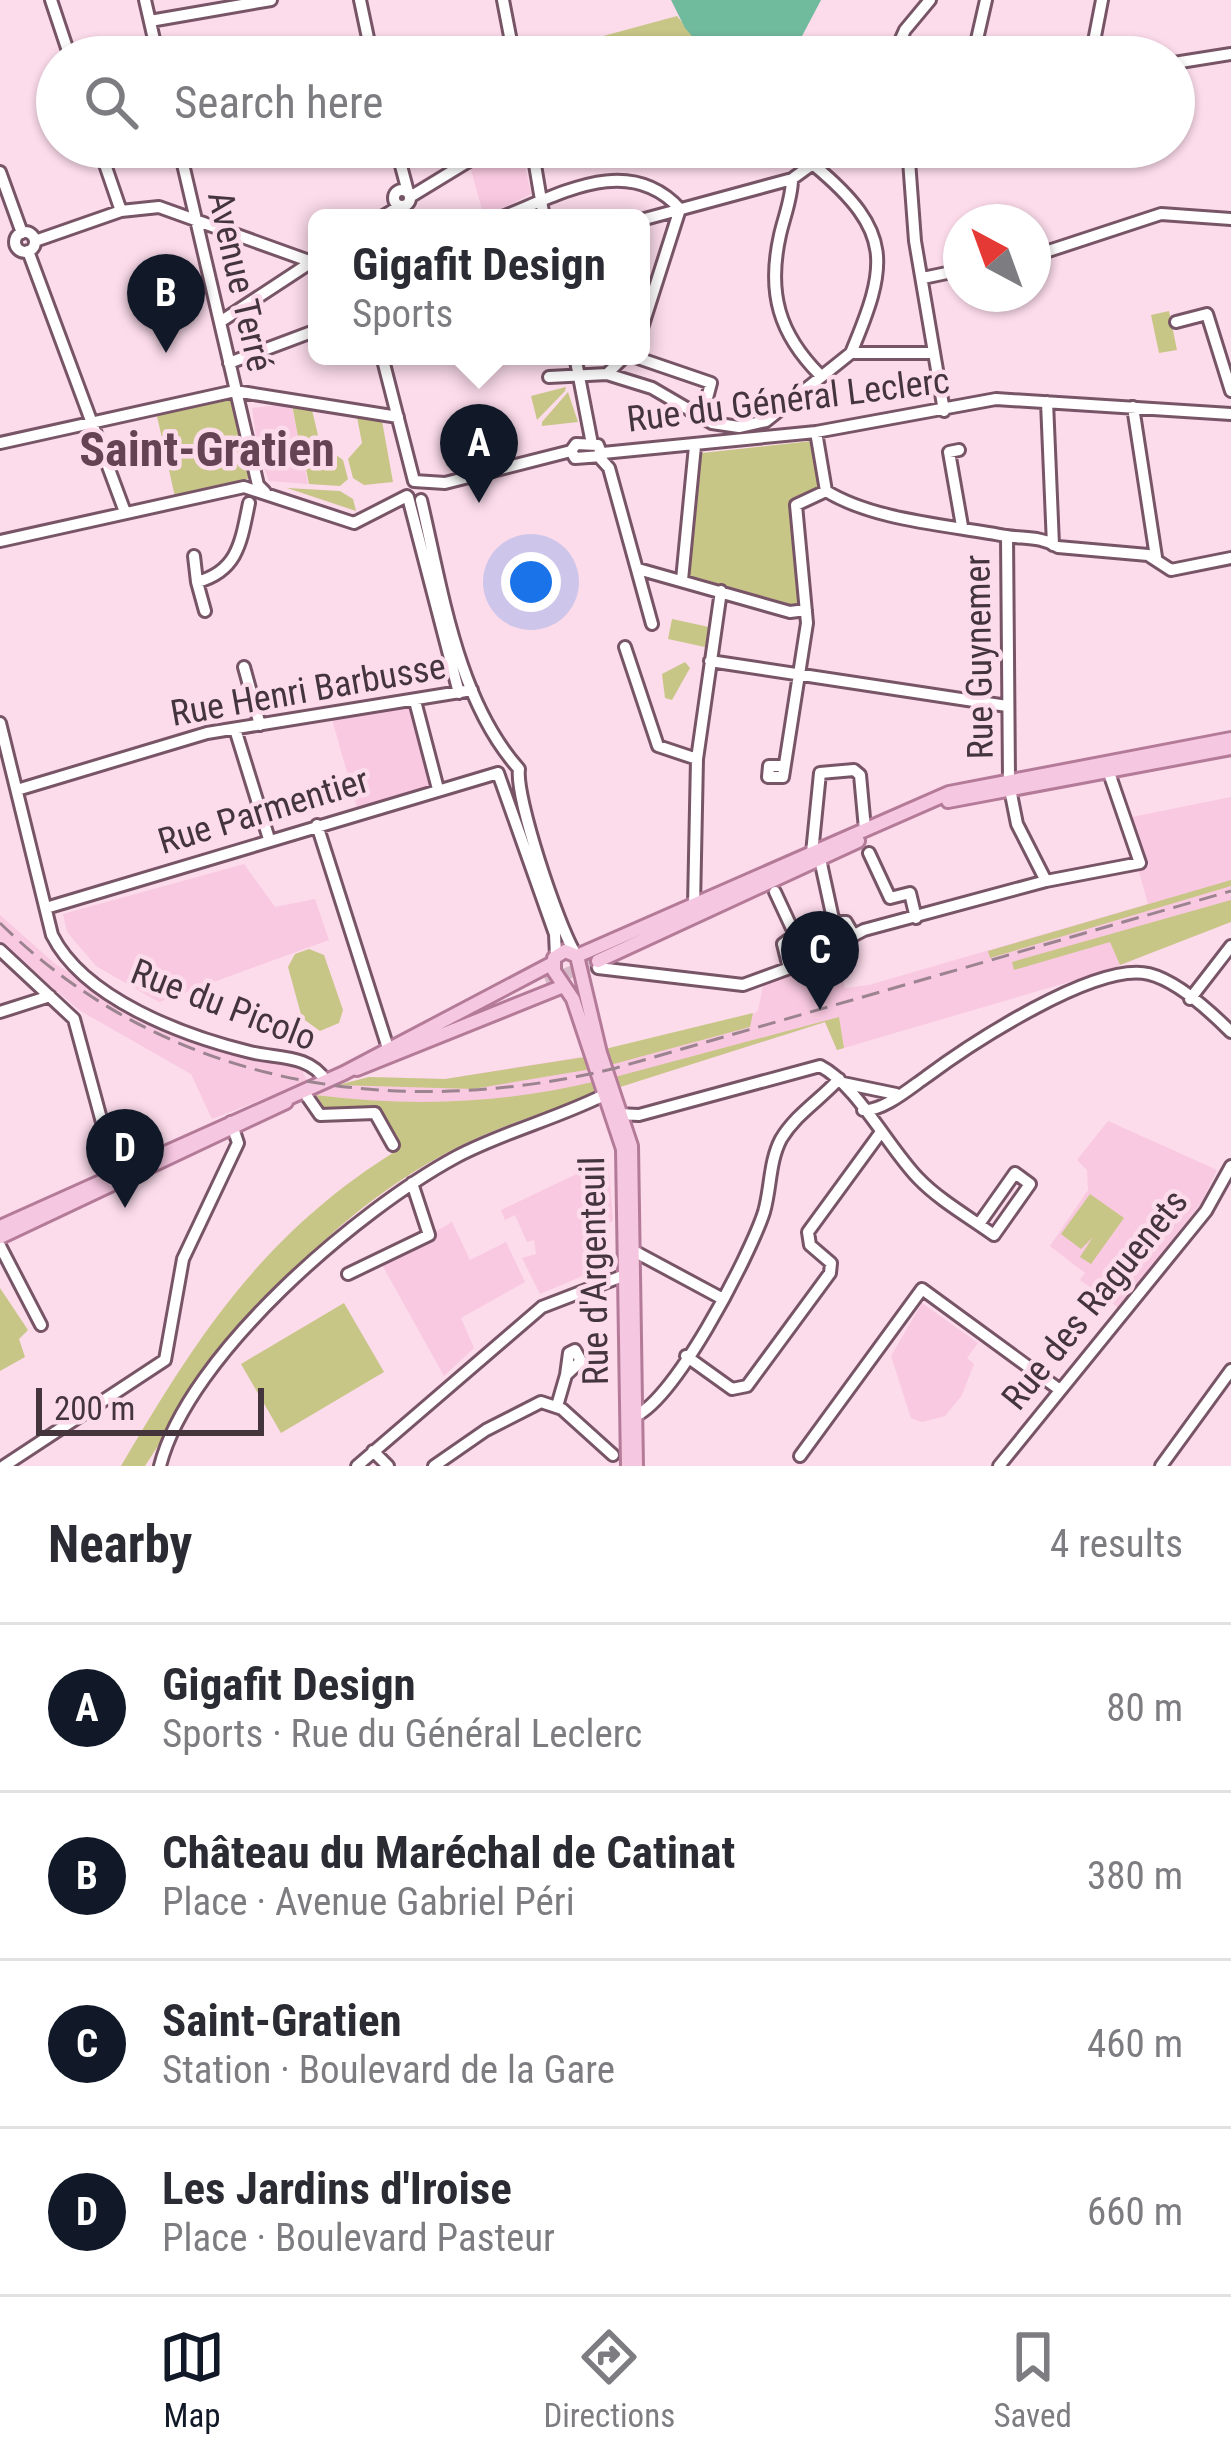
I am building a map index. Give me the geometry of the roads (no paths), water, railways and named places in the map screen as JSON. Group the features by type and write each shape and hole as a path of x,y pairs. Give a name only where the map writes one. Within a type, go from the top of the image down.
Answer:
{"main road":[{"path":"592,970 865,829 949,793 1231,743"},
{"path":"0,1242 344,1073 554,960 694,906 790,862 816,856 940,803 1009,783 1108,770 1231,743"},
{"path":"344,1073 564,989 790,862"},
{"name":"Rue d'Argenteuil","path":"576,954 592,970 610,1091"},
{"name":"Rue d'Argenteuil","path":"554,960 631,1152 626,1274"},
{"path":"377,1064 545,981 413,1036"},
{"name":"Rue d'Argenteuil","path":"619,1115 632,1466"},
{"path":"0,1227 233,1126"}],"street":[{"path":"51,0 63,36"},
{"path":"145,0 153,36"},
{"path":"150,21 271,0"},
{"path":"360,0 368,36"},
{"path":"503,0 510,36"},
{"path":"902,36 930,0"},
{"path":"978,36 986,0"},
{"path":"1094,36 1102,0"},
{"path":"1195,61 1231,55"},
{"path":"106,168 121,211"},
{"name":"Avenue Terré","path":"184,168 258,484 269,494"},
{"path":"399,168 408,209"},
{"path":"391,209 456,168"},
{"path":"535,168 542,209"},
{"path":"650,217 792,179 811,168"},
{"path":"549,376 607,374 652,388 702,417 739,427 766,421 851,353 874,306 878,255 860,207 817,168"},
{"path":"910,168 944,410"},
{"path":"0,172 19,238 32,246 125,512"},
{"path":"523,209 628,177 658,190 680,209"},
{"path":"792,179 775,264 775,306 787,338 820,375"},
{"path":"32,246 121,211 159,207 308,259"},
{"path":"650,274 680,209"},
{"path":"1051,250 1161,214 1231,219"},
{"path":"0,249 19,238"},
{"path":"220,322 308,265"},
{"path":"923,278 943,274"},
{"path":"1175,322 1207,314 1231,391"},
{"path":"229,364 308,333"},
{"path":"851,353 934,353"},
{"path":"650,363 711,382 702,417"},
{"path":"384,365 466,691 532,830 576,954"},
{"path":"577,365 592,444"},
{"path":"607,374 618,365"},
{"path":"1,441 236,391 398,417"},
{"path":"1046,401 1053,545"},
{"name":"Rue du Général Leclerc","path":"571,451 583,460 604,460 618,452 816,432 980,403 1046,401 1231,412"},
{"path":"1133,407 1149,540 1156,557 1172,570 1231,559"},
{"path":"739,427 742,441"},
{"path":"816,432 826,491"},
{"name":"Rue du Général Leclerc","path":"416,493 571,451 576,443 592,444 604,460"},
{"path":"682,580 695,446"},
{"path":"959,450 949,452 962,526"},
{"path":"604,460 652,624"},
{"path":"0,541 246,487 354,524 416,493"},
{"path":"197,581 216,577 232,564 249,503 245,494 231,490"},
{"path":"783,766 806,610 796,505 826,491 872,511 1047,539 1053,545 1156,557"},
{"path":"416,493 466,691"},
{"path":"249,503 269,494"},
{"name":"Rue Guynemer","path":"1006,536 1009,783 1017,824 1046,881"},
{"path":"194,556 205,611"},
{"path":"638,569 790,612 806,610"},
{"path":"694,906 697,759 721,591"},
{"path":"625,646 658,746 697,759"},
{"path":"710,661 1007,706"},
{"path":"244,667 260,725"},
{"name":"Rue Henri Barbusse","path":"17,790 236,729 466,691"},
{"path":"415,701 438,789"},
{"name":"Rue du Picolo","path":"0,723 62,954 104,989 221,1043 302,1060 326,1082"},
{"path":"236,729 269,839"},
{"path":"506,768 528,859 556,934 554,960"},
{"name":"Rue Parmentier","path":"46,908 506,768"},
{"path":"592,970 742,985 789,968 853,934 1046,881 1140,862 1108,770"},
{"path":"832,920 816,856 816,782 829,771 860,775 865,829"},
{"path":"317,825 388,1048"},
{"path":"528,859 532,830"},
{"path":"869,853 890,898 910,892 916,918"},
{"path":"775,892 795,935 783,947 789,968"},
{"path":"832,920 846,922 853,934"},
{"path":"827,950 821,935 832,920"},
{"path":"1190,999 1231,946"},
{"path":"0,950 74,1019 116,1174"},
{"path":"869,1102 899,1094 998,1024 1042,1003 1141,973 1190,999 1231,1032"},
{"path":"0,1012 50,996"},
{"path":"619,1115 812,1065 869,1102 879,1129 920,1180 979,1224 994,1235 1030,1184 1015,1173 979,1224"},
{"path":"630,1418 649,1409 723,1299 764,1212 779,1143 800,1113 841,1081"},
{"path":"160,1466 182,1417 268,1304 305,1265 412,1183 500,1136 610,1091"},
{"path":"300,1094 320,1115 380,1116 393,1145"},
{"path":"4,1466 165,1360 183,1259 238,1143 233,1126"},
{"path":"686,1356 732,1389 747,1386 830,1274 831,1263 808,1241 808,1232 879,1129"},
{"name":"Rue des Raguenets","path":"999,1466 1206,1210 1231,1166"},
{"path":"348,1274 429,1235 412,1183"},
{"path":"0,1242 41,1324"},
{"name":"Rue d'Argenteuil","path":"630,1249 723,1299"},
{"path":"357,1466 542,1307 626,1274"},
{"path":"800,1456 922,1289 1060,1390"},
{"path":"557,1406 566,1375 581,1361 569,1348"},
{"path":"1162,1466 1231,1370"},
{"path":"434,1466 526,1407 557,1406 613,1461 630,1448"},
{"path":"374,1451 388,1466"}],"tunnel":[{"path":"546,982 598,961"}],"railway":[{"path":"0,923 65,979 135,1022 210,1055 287,1077 368,1089 450,1091 533,1084 616,1068 1231,891"}],"place":[{"name":"Château du Maréchal de Catinat","path":"166,353"},
{"name":"Gigafit Design","path":"479,503"},
{"name":"Saint-Gratien","path":"820,1010"},
{"name":"Les Jardins d'Iroise","path":"125,1208"}],"district":[{"name":"Saint-Gratien","path":"207,449"}]}
